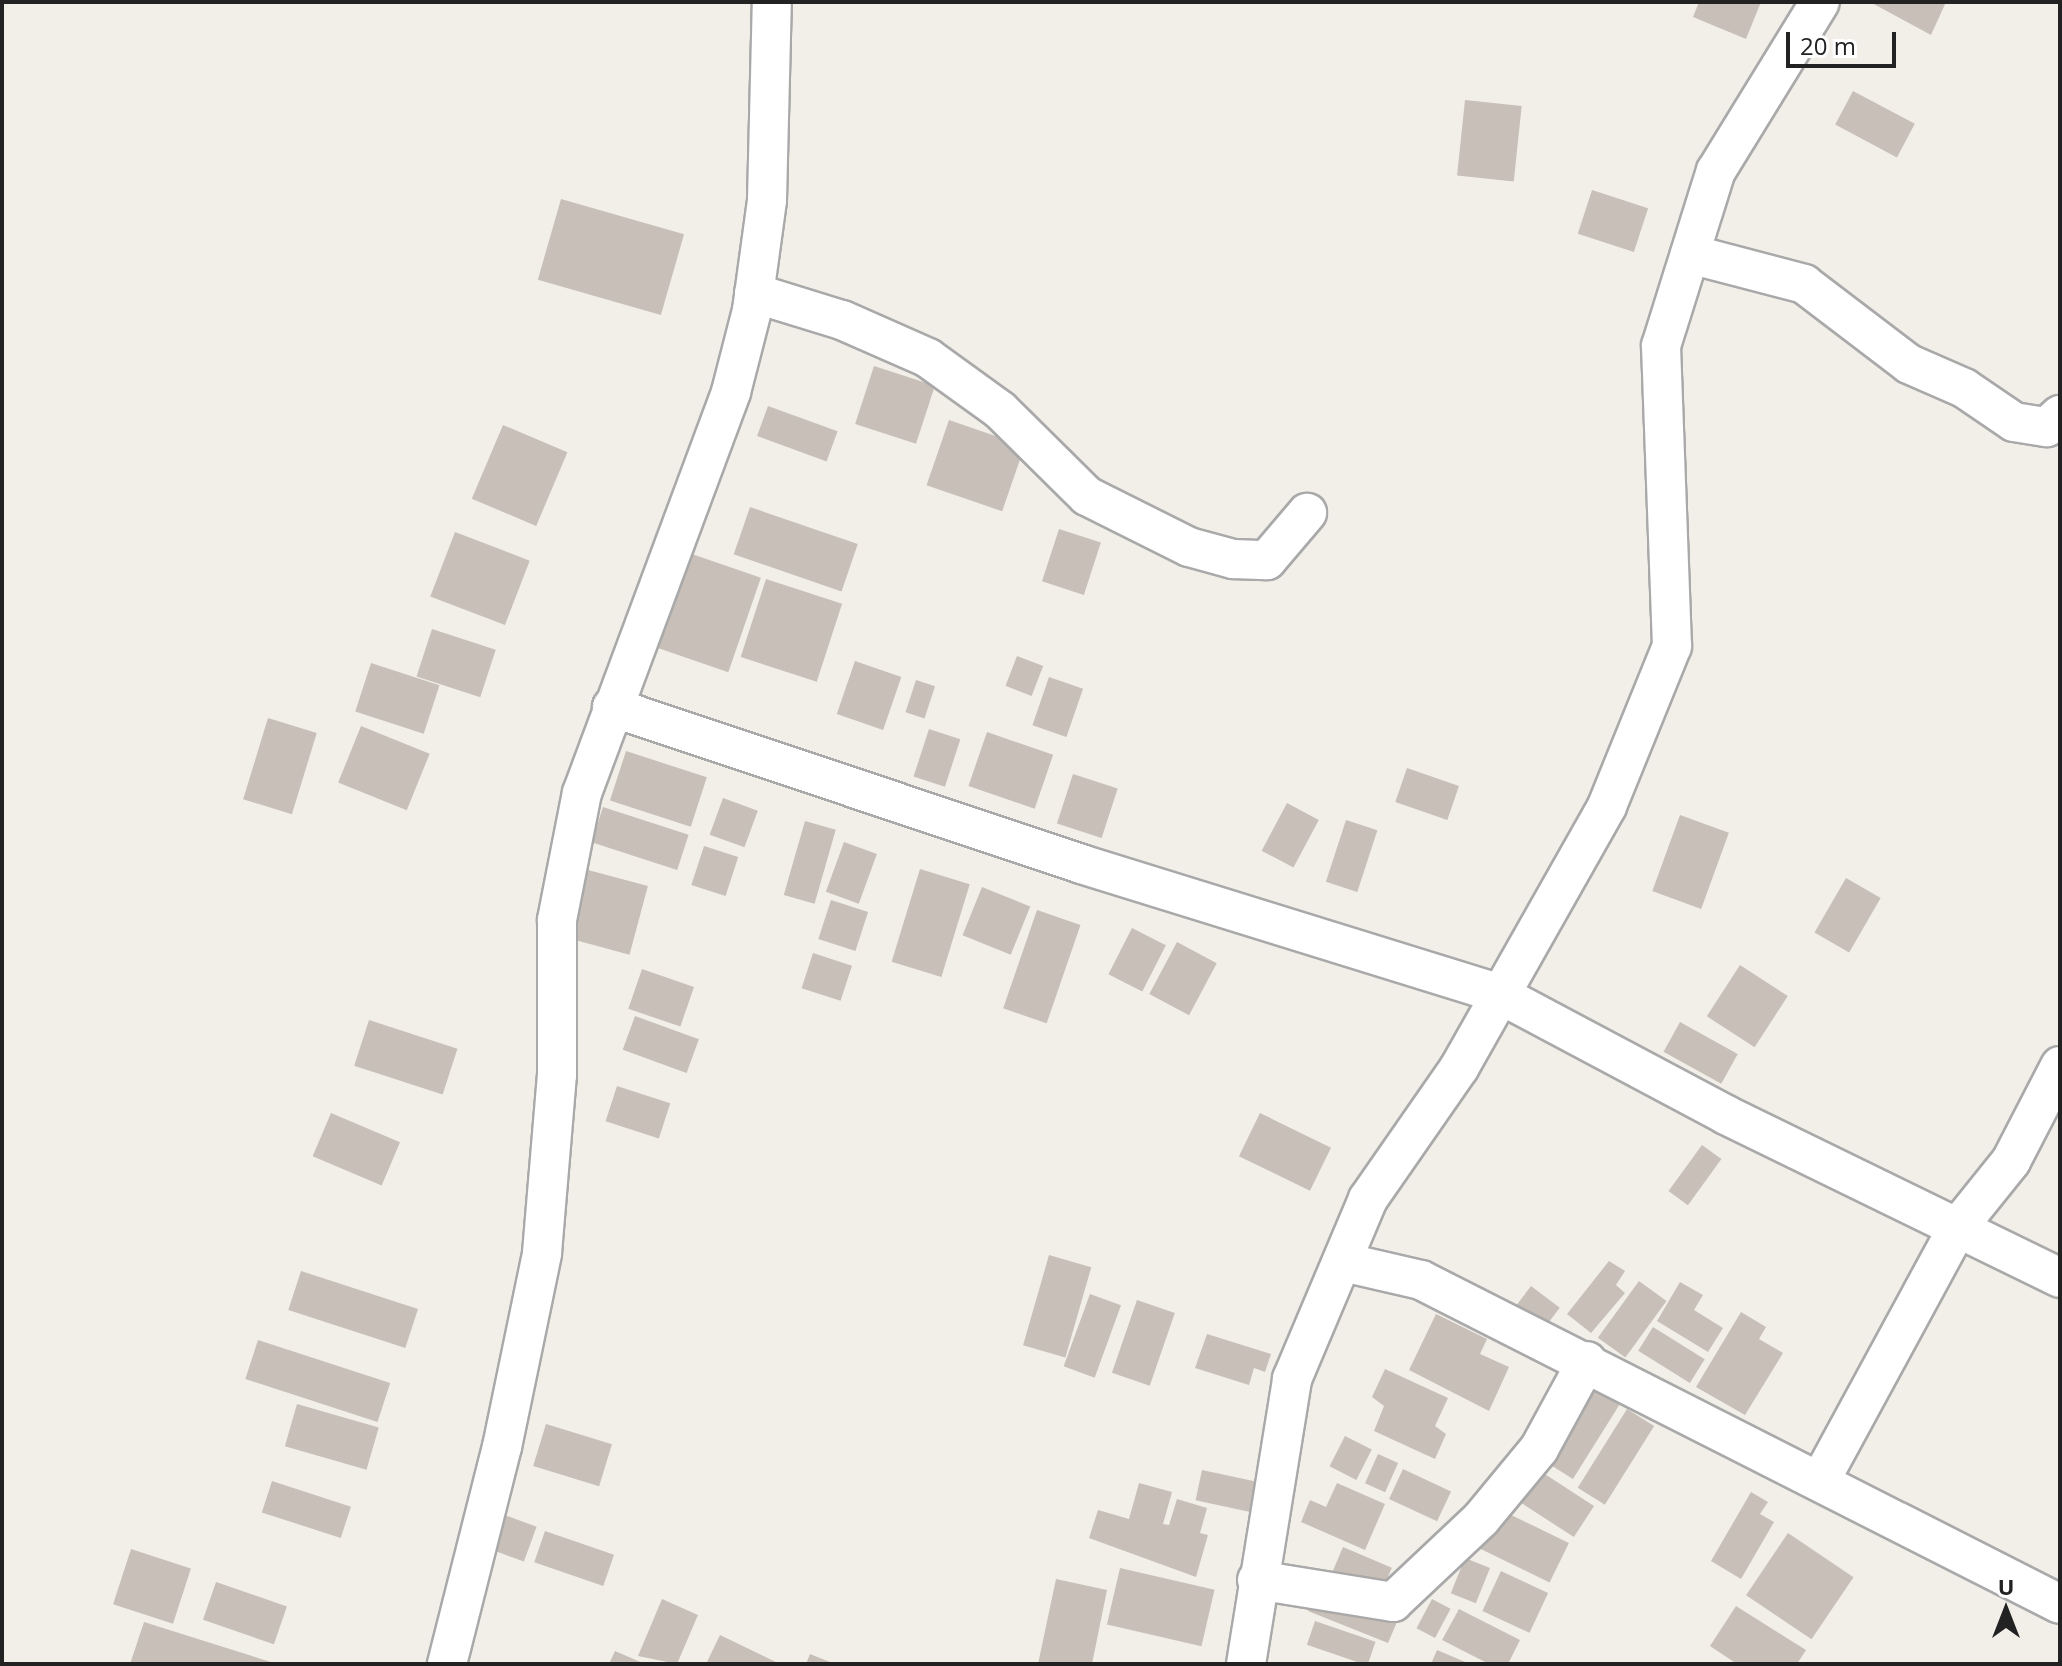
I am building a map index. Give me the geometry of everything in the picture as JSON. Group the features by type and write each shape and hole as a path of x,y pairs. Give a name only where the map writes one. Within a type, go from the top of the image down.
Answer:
{"street":[{"path":"447,1664 542,1253 557,1075 557,920 582,793 731,392 754,293 767,200 772,2"},
{"path":"1246,1664 1257,1580 1292,1379 1368,1199 1459,1068 1497,993 1607,806 1672,646 1661,346 1716,171 1820,2"},
{"path":"1690,254 1804,284 1909,364 1964,388 2014,422 2047,427 2060,415"},
{"path":"754,293 842,320 928,358 1000,410 1087,496 1189,547 1233,559 1267,560 1296,518 1307,513"},
{"path":"612,707 1081,864 1497,993 1726,1115 2060,1278"},
{"path":"1820,1481 1958,1227 2011,1161 2060,1066"},
{"path":"1343,1262 1421,1280 1587,1361 2060,1604"},
{"path":"1257,1580 1393,1602 1481,1519 1539,1449 1587,1361"}],"building":[{"path":"1699,2 1761,2 1746,39 1693,17"},
{"path":"1870,2 1946,2 1931,35"},
{"path":"1853,91 1915,124 1897,157 1835,125"},
{"path":"1465,100 1522,106 1514,182 1457,176"},
{"path":"1592,190 1648,208 1634,252 1578,234"},
{"path":"561,199 684,234 661,315 538,280"},
{"path":"874,366 935,386 916,444 855,424"},
{"path":"768,406 838,431 827,461 757,436"},
{"path":"949,420 1025,446 1002,511 927,485"},
{"path":"503,425 567,452 536,526 472,499"},
{"path":"750,507 858,544 842,591 734,554"},
{"path":"1059,529 1101,543 1084,595 1042,581"},
{"path":"455,532 530,561 505,625 430,596"},
{"path":"689,553 761,578 728,672 656,648"},
{"path":"766,579 842,604 817,682 741,657"},
{"path":"432,629 496,650 480,697 417,677"},
{"path":"1017,656 1043,666 1032,696 1006,686"},
{"path":"855,661 901,677 883,730 837,714"},
{"path":"371,663 439,685 424,734 355,712"},
{"path":"1049,677 1083,689 1066,737 1032,725"},
{"path":"916,680 935,686 925,719 905,712"},
{"path":"268,718 317,733 292,814 243,799"},
{"path":"361,726 430,754 407,810 338,783"},
{"path":"929,729 960,739 945,787 914,777"},
{"path":"987,732 1053,755 1035,809 968,786"},
{"path":"626,751 707,777 691,827 610,800"},
{"path":"1407,768 1459,786 1447,820 1395,802"},
{"path":"1073,774 1118,789 1102,838 1057,823"},
{"path":"723,798 758,811 744,847 710,835"},
{"path":"1287,803 1319,820 1293,868 1262,851"},
{"path":"603,807 689,835 677,870 592,842"},
{"path":"1680,815 1729,833 1701,909 1652,891"},
{"path":"1346,820 1377,830 1357,892 1326,882"},
{"path":"805,821 836,830 815,904 784,895"},
{"path":"844,842 877,854 859,904 826,892"},
{"path":"704,846 738,857 726,896 691,885"},
{"path":"920,869 970,884 941,977 892,962"},
{"path":"588,870 648,886 630,955 570,939"},
{"path":"1846,878 1881,898 1849,953 1814,933"},
{"path":"982,887 1030,906 1011,955 963,935"},
{"path":"831,900 868,912 855,951 818,939"},
{"path":"1037,910 1080,925 1047,1023 1003,1008"},
{"path":"1132,928 1166,945 1142,992 1108,974"},
{"path":"1177,942 1217,963 1189,1015 1149,994"},
{"path":"813,953 852,966 841,1001 802,988"},
{"path":"1740,965 1788,996 1755,1047 1707,1016"},
{"path":"642,969 694,987 680,1027 628,1009"},
{"path":"635,1016 699,1039 687,1073 623,1050"},
{"path":"369,1020 457,1049 443,1094 354,1066"},
{"path":"1680,1022 1738,1054 1721,1084 1664,1052"},
{"path":"617,1086 670,1103 659,1138 606,1121"},
{"path":"331,1113 400,1142 382,1186 313,1156"},
{"path":"1260,1113 1331,1148 1310,1191 1239,1156"},
{"path":"1702,1145 1721,1159 1688,1205 1668,1191"},
{"path":"1049,1255 1091,1267 1065,1357 1023,1345"},
{"path":"1609,1261 1625,1271 1616,1285 1625,1293 1591,1333 1567,1314"},
{"path":"301,1271 418,1309 405,1348 288,1310"},
{"path":"1639,1281 1667,1301 1625,1358 1598,1338"},
{"path":"1680,1282 1703,1295 1694,1310 1723,1328 1708,1352 1657,1321"},
{"path":"1531,1286 1560,1308 1540,1334 1511,1312"},
{"path":"1090,1294 1121,1305 1095,1378 1064,1366"},
{"path":"1137,1300 1175,1313 1150,1386 1112,1373"},
{"path":"1741,1312 1766,1327 1759,1339 1783,1353 1745,1415 1696,1387"},
{"path":"1436,1314 1487,1339 1480,1354 1509,1367 1489,1411 1409,1370"},
{"path":"1653,1327 1705,1359 1690,1383 1638,1351"},
{"path":"1207,1334 1271,1354 1265,1372 1254,1368 1249,1385 1195,1368"},
{"path":"258,1340 390,1383 378,1422 245,1379"},
{"path":"1385,1369 1448,1398 1435,1426 1446,1434 1435,1459 1374,1431 1384,1406 1372,1397"},
{"path":"1590,1380 1622,1400 1573,1479 1541,1459"},
{"path":"297,1404 379,1427 367,1470 285,1446"},
{"path":"1627,1409 1654,1426 1605,1505 1578,1488"},
{"path":"546,1424 612,1444 599,1486 533,1466"},
{"path":"1345,1436 1372,1450 1356,1480 1330,1466"},
{"path":"1378,1454 1398,1463 1385,1492 1365,1483"},
{"path":"1403,1469 1451,1491 1437,1521 1389,1499"},
{"path":"1537,1469 1594,1506 1574,1537 1517,1500"},
{"path":"1202,1470 1263,1483 1256,1513 1196,1500"},
{"path":"272,1481 351,1507 341,1538 262,1512"},
{"path":"1139,1483 1172,1492 1163,1524 1169,1525 1177,1499 1207,1508 1200,1533 1208,1535 1196,1577 1089,1538 1098,1510 1129,1519"},
{"path":"1337,1483 1385,1504 1365,1550 1301,1522 1310,1500 1326,1507"},
{"path":"1751,1492 1768,1502 1760,1514 1774,1522 1741,1579 1711,1561"},
{"path":"1497,1508 1569,1543 1550,1583 1478,1548"},
{"path":"499,1513 537,1527 524,1561 486,1548"},
{"path":"545,1531 614,1555 603,1586 534,1562"},
{"path":"1788,1533 1853,1577 1812,1639 1746,1595"},
{"path":"1343,1547 1392,1568 1379,1597 1330,1576"},
{"path":"131,1549 191,1568 173,1624 113,1604"},
{"path":"1465,1558 1490,1568 1476,1603 1451,1593"},
{"path":"1120,1568 1215,1590 1201,1646 1107,1625"},
{"path":"1501,1571 1548,1593 1530,1633 1482,1611"},
{"path":"1056,1579 1107,1590 1092,1664 1038,1664"},
{"path":"216,1582 287,1606 274,1644 203,1620"},
{"path":"1332,1596 1397,1622 1388,1643 1308,1611 1313,1598"},
{"path":"662,1599 698,1615 677,1664 638,1656"},
{"path":"1432,1599 1451,1609 1435,1638 1417,1628"},
{"path":"1736,1606 1806,1650 1797,1664 1737,1664 1710,1646"},
{"path":"1459,1609 1520,1640 1508,1664 1489,1664 1442,1640"},
{"path":"1315,1621 1376,1642 1368,1664 1307,1645"},
{"path":"144,1622 274,1663 130,1664"},
{"path":"720,1635 780,1664 706,1664"},
{"path":"1437,1650 1470,1664 1431,1664"},
{"path":"615,1651 645,1664 609,1664"},
{"path":"810,1654 835,1664 806,1664"}]}
